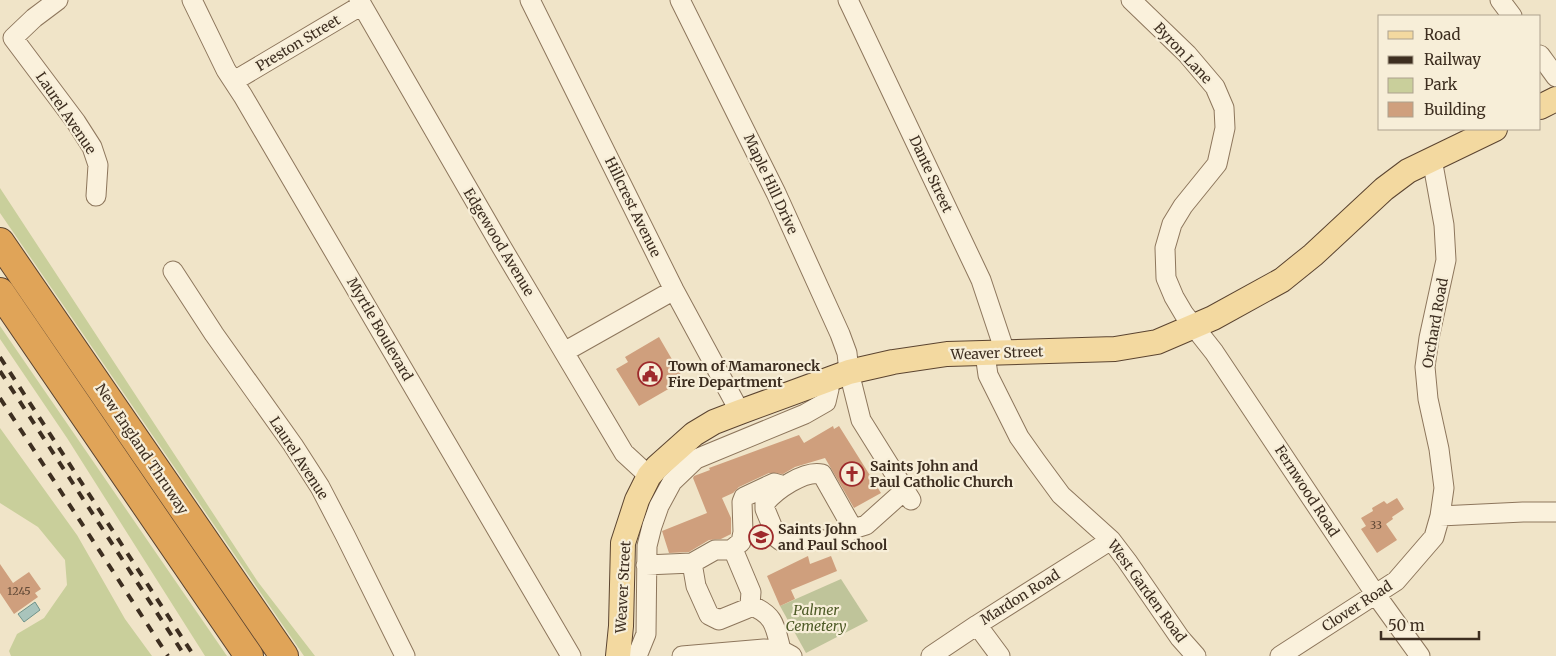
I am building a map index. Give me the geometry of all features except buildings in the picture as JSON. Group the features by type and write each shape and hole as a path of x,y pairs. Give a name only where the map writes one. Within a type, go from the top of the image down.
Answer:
{"highway":[{"name":"New England Thruway","path":"0,242 284,656"},
{"name":"New England Thruway","path":"0,292 249,656"}],"main road":[{"path":"1541,106 1556,99"},
{"name":"Weaver Street","path":"618,656 621,626 623,543 637,500 649,476 694,434 714,422 838,376 893,362 947,354 1115,349 1157,342 1194,327 1248,300 1282,280 1313,255 1384,189 1408,171 1493,130"}],"street":[{"name":"Laurel Avenue","path":"58,0 12,38 76,122 94,151 98,172 96,196"},
{"name":"Myrtle Boulevard","path":"192,0 226,70 571,656"},
{"name":"Hillcrest Avenue","path":"530,0 674,290 740,412"},
{"name":"Maple Hill Drive","path":"680,0 776,193 840,334 847,353 838,376 861,420 908,495 866,525 853,529"},
{"name":"Dante Street","path":"848,0 981,280 995,353"},
{"name":"Byron Lane","path":"1131,0 1187,54 1215,87 1224,108 1225,128 1217,164 1183,206 1172,224 1166,248 1166,278 1174,297 1194,327"},
{"path":"1500,0 1511,15"},
{"name":"Preston Street","path":"234,81 361,2"},
{"name":"Edgewood Avenue","path":"361,2 624,453 649,476"},
{"path":"1541,56 1556,77"},
{"name":"Orchard Road","path":"1432,159 1444,225 1446,260 1429,338 1425,367 1428,399 1439,449 1444,488 1440,516"},
{"name":"Laurel Avenue","path":"173,271 214,334 293,445 320,488 405,656"},
{"path":"564,352 674,290"},
{"name":"Fernwood Road","path":"1194,327 1219,358 1376,595 1420,656"},
{"name":"West Garden Road","path":"995,353 988,375 1019,437 1061,495 1110,540 1127,561 1180,638 1196,656"},
{"path":"637,656 646,634 646,565 652,526 659,506 672,482 696,459 805,414 826,402 829,389 838,376"},
{"path":"815,472 822,474 853,529 836,540 809,538 781,541 777,538 765,509 765,503 785,486 815,472"},
{"path":"646,565 692,563 715,550 731,550 741,542 743,532 742,502 744,497 774,483 785,486"},
{"path":"1440,516 1556,512"},
{"name":"Clover Road","path":"1280,656 1396,581 1434,537 1440,516"},
{"name":"Mardon Road","path":"931,656 976,625 1110,540"},
{"path":"692,563 696,586 709,615 719,620 746,609 750,605 751,592 735,554 731,550"},
{"path":"750,605 764,610 774,622 786,653"},
{"path":"976,625 1000,656"},
{"path":"682,656 764,649 786,653"}],"green space":[{"path":"0,188 258,582 315,656 304,656 0,213"},
{"path":"0,326 227,656 205,656 67,438 0,339"},
{"path":"0,428 77,535 125,619 152,656 11,656 9,651 17,634 44,618 67,585 65,560 38,527 0,503"},
{"name":"Palmer Cemetery","path":"841,579 868,621 806,653 780,606"}],"water":[{"path":"35,602 40,610 24,622 18,614"}],"railway":[{"path":"0,357 194,656"},
{"path":"0,371 185,656"},
{"path":"0,398 168,656"}],"place":[{"name":"Town of Mamaroneck Fire Department","path":"650,374"},
{"name":"Saints John and Paul Catholic Church","path":"852,474"},
{"name":"Saints John and Paul School","path":"761,537"}]}
